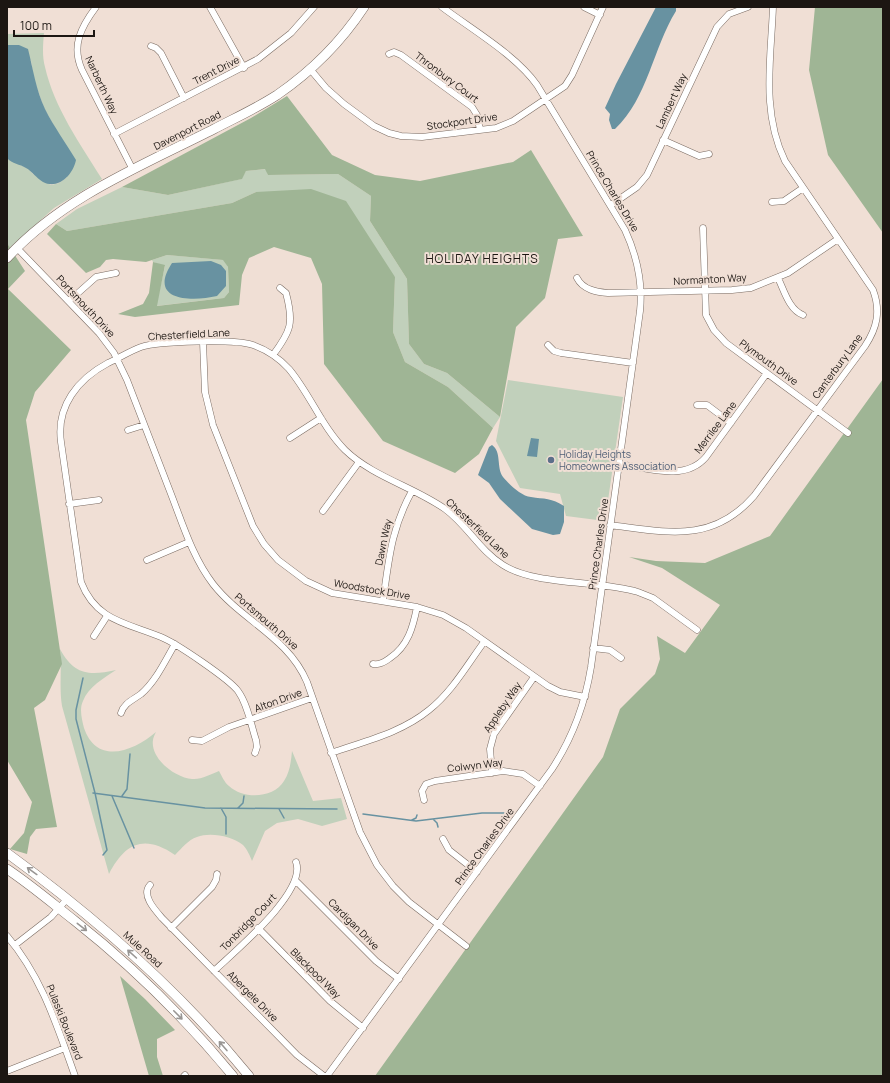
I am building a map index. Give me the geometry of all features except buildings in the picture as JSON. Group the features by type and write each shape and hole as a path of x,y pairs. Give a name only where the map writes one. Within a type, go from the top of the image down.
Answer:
{"main road":[{"name":"Davenport Road","path":"7,258 66,208 88,193 263,104 284,90 310,69 337,43 364,7"},
{"name":"Mule Road","path":"7,854 67,899 159,978 204,1024 249,1076"},
{"path":"7,869 101,942 144,980 196,1034 233,1076"}],"street":[{"name":"Narberth Way","path":"96,7 80,32 77,44 78,57 82,70 133,170"},
{"path":"210,7 244,68"},
{"name":"Trent Drive","path":"114,134 244,68 286,38 314,7"},
{"name":"Prince Charles Drive","path":"326,1076 363,1028 540,786 568,743 577,724 585,697 594,648 633,363 641,292 635,252 626,230 533,80 521,67 442,7"},
{"path":"584,7 600,15"},
{"name":"Stockport Drive","path":"310,69 326,88 344,104 374,126 389,133 401,136 422,137 480,130 505,125 546,100 568,83 603,7"},
{"name":"Lambert Way","path":"611,205 641,184 649,171 717,27 729,14 748,7"},
{"name":"Canterbury Lane","path":"610,525 682,533 703,530 727,519 739,511 754,496 869,340 875,326 878,315 877,302 872,290 803,188 778,146 770,117 769,93 773,7"},
{"path":"151,46 156,48 161,53 184,98"},
{"name":"Thronbury Court","path":"389,54 394,52 401,55 468,103 477,115 480,130"},
{"path":"663,140 699,156 709,154"},
{"path":"772,202 784,201 803,188"},
{"name":"Plymouth Drive","path":"703,228 706,315 717,335 848,433"},
{"name":"Normanton Way","path":"577,278 581,284 595,291 608,293 745,289 778,278 838,239"},
{"name":"Portsmouth Drive","path":"17,248 99,333 117,359 189,542 207,576 243,615 292,654 303,672 360,832 377,865 401,894 466,946"},
{"path":"68,301 96,277 116,273"},
{"path":"778,278 792,307 796,312 803,315"},
{"path":"273,355 285,339 291,325 286,293 280,288"},
{"name":"Chesterfield Lane","path":"255,753 257,744 250,720 237,689 175,644 161,637 118,622 107,616 90,600 80,582 60,436 63,411 73,391 82,381 101,367 145,346 203,342 245,343 261,348 273,355 292,373 338,442 359,462 446,510 495,559 508,568 528,575 629,589 648,596 697,630"},
{"name":"Woodstock Drive","path":"203,342 204,382 210,414 248,517 264,544 284,566 313,585 342,595 417,607 453,620 554,690 585,697"},
{"path":"548,345 557,352 633,363"},
{"name":"Merrilee Lane","path":"619,464 671,472 689,470 704,460 767,373"},
{"path":"697,405 707,406 731,423"},
{"path":"290,438 321,418"},
{"path":"128,430 144,425"},
{"path":"323,512 359,462"},
{"name":"Dawn Way","path":"383,601 395,528 402,509 412,491"},
{"path":"69,504 100,500"},
{"path":"147,560 189,542"},
{"path":"372,664 384,662 397,653 405,643 413,627 417,607"},
{"path":"94,636 107,616"},
{"path":"332,753 391,732 422,715 452,687 484,642"},
{"path":"121,713 124,705 142,693 152,682 175,644"},
{"path":"594,648 610,650 621,658"},
{"name":"Appleby Way","path":"492,773 490,749 494,734 534,677"},
{"name":"Alton Drive","path":"192,740 202,741 229,727 312,698"},
{"name":"Colwyn Way","path":"424,800 422,792 426,784 430,782 508,771 518,772 528,776 540,786"},
{"path":"443,839 449,850 477,872"},
{"path":"296,862 298,869 296,881"},
{"path":"171,928 212,887 216,880 217,874"},
{"name":"Tonbridge Court","path":"214,971 280,905 296,881"},
{"name":"Cardigan Drive","path":"296,881 376,961 399,979"},
{"name":"Abergele Drive","path":"150,885 147,893 150,902 171,928 298,1055 326,1076"},
{"path":"15,946 60,909 67,899"},
{"name":"Blackpool Way","path":"258,928 330,1001 363,1028"},
{"name":"Pulaski Boulevard","path":"7,936 36,977 51,1008 75,1076"},
{"path":"7,1072 65,1048"}],"green space":[{"path":"815,7 883,7 883,233 828,155 809,70"},
{"path":"44,33 44,63 49,82 61,111 102,179 54,208 10,248 7,243 7,158 29,169 33,174 51,185 59,183 67,177 63,142 44,108 34,80 31,61 19,45 7,45 7,34"},
{"path":"287,96 332,155 375,175 420,181 513,162 531,150 583,236 558,239 545,298 516,327 500,417 447,373 424,364 409,344 407,279 370,221 371,196 338,174 268,175 265,169 246,171 242,179 168,195 122,187 251,118"},
{"path":"266,169 268,175 338,174 371,196 370,221 407,279 409,344 424,364 447,373 500,417 493,428 448,387 405,362 393,332 395,277 256,192 232,203 67,231 56,224 77,209 122,187 168,195 241,179 246,171"},
{"path":"311,189 346,201 395,277 393,332 405,362 448,387 493,428 479,454 455,473 383,441 324,364 322,284 311,258 274,247 249,258 242,275 239,305 135,317 118,314 143,304 149,293 153,262 165,265 157,306 224,298 229,292 228,267 223,260 167,255 146,262 113,259 106,260 100,267 86,273 47,234 56,224 67,231 232,203 256,192"},
{"path":"7,243 25,271 8,289 71,350 35,392 26,420 62,664 45,700 34,708 57,827 36,829 30,837 27,854 10,849 24,833 32,802 7,760"},
{"path":"167,255 224,260 228,267 229,292 224,298 156,306 165,266 153,262 152,260"},
{"path":"883,379 883,1076 375,1076 603,757 620,709 655,674 660,659 657,636 685,653 720,605 662,568 629,557 656,561 705,563 770,536"},
{"path":"508,380 623,397 605,521 566,516 560,494 520,488 496,441"},
{"path":"60,649 65,658 71,664 83,672 98,673 116,670 92,687 85,696 81,707 84,728 90,740 98,747 107,751 127,749 137,745 156,732 153,740 153,747 160,760 172,771 186,778 195,779 202,778 219,771 224,781 235,791 250,795 266,794 279,787 288,774 292,751 313,801 341,798 347,819 322,826 298,819 277,823 265,831 252,861 243,845 233,839 214,835 194,838 185,844 175,855 154,845 136,845 122,855 115,863 109,874 62,706"},
{"path":"120,976 175,1030 157,1039 157,1057 163,1076 149,1076"}],"water":[{"path":"656,7 676,7 676,11 668,25 643,88 635,103 626,117 615,129 612,129 609,120 610,114 605,108"},
{"path":"7,45 19,45 28,49 37,87 45,109 76,160 72,171 59,183 49,184 43,182 28,169 11,162 7,158"},
{"path":"211,261 221,265 226,271 226,286 217,296 195,299 175,296 168,292 165,285 166,276 172,263"},
{"path":"531,438 539,439 537,457 527,456"},
{"path":"492,445 497,452 501,473 508,483 527,496 552,500 564,506 564,522 560,534 553,535 532,529 500,499 489,483 478,475 489,447"}],"waterway":[{"path":"83,678 76,710 76,719 95,793 107,850 103,855"},
{"path":"122,796 127,789 130,754"},
{"path":"93,793 205,808 337,809"},
{"path":"112,796 134,848"},
{"path":"238,808 243,803 244,796"},
{"path":"221,808 226,817 226,834"},
{"path":"279,809 284,818"},
{"path":"363,814 416,821 482,813 507,813"},
{"path":"412,820 416,818 417,815"},
{"path":"433,819 437,823 438,827"}],"place":[{"name":"Holiday Heights Homeowners Association","path":"551,460"}],"district":[{"name":"HOLIDAY HEIGHTS","path":"482,259"}]}
